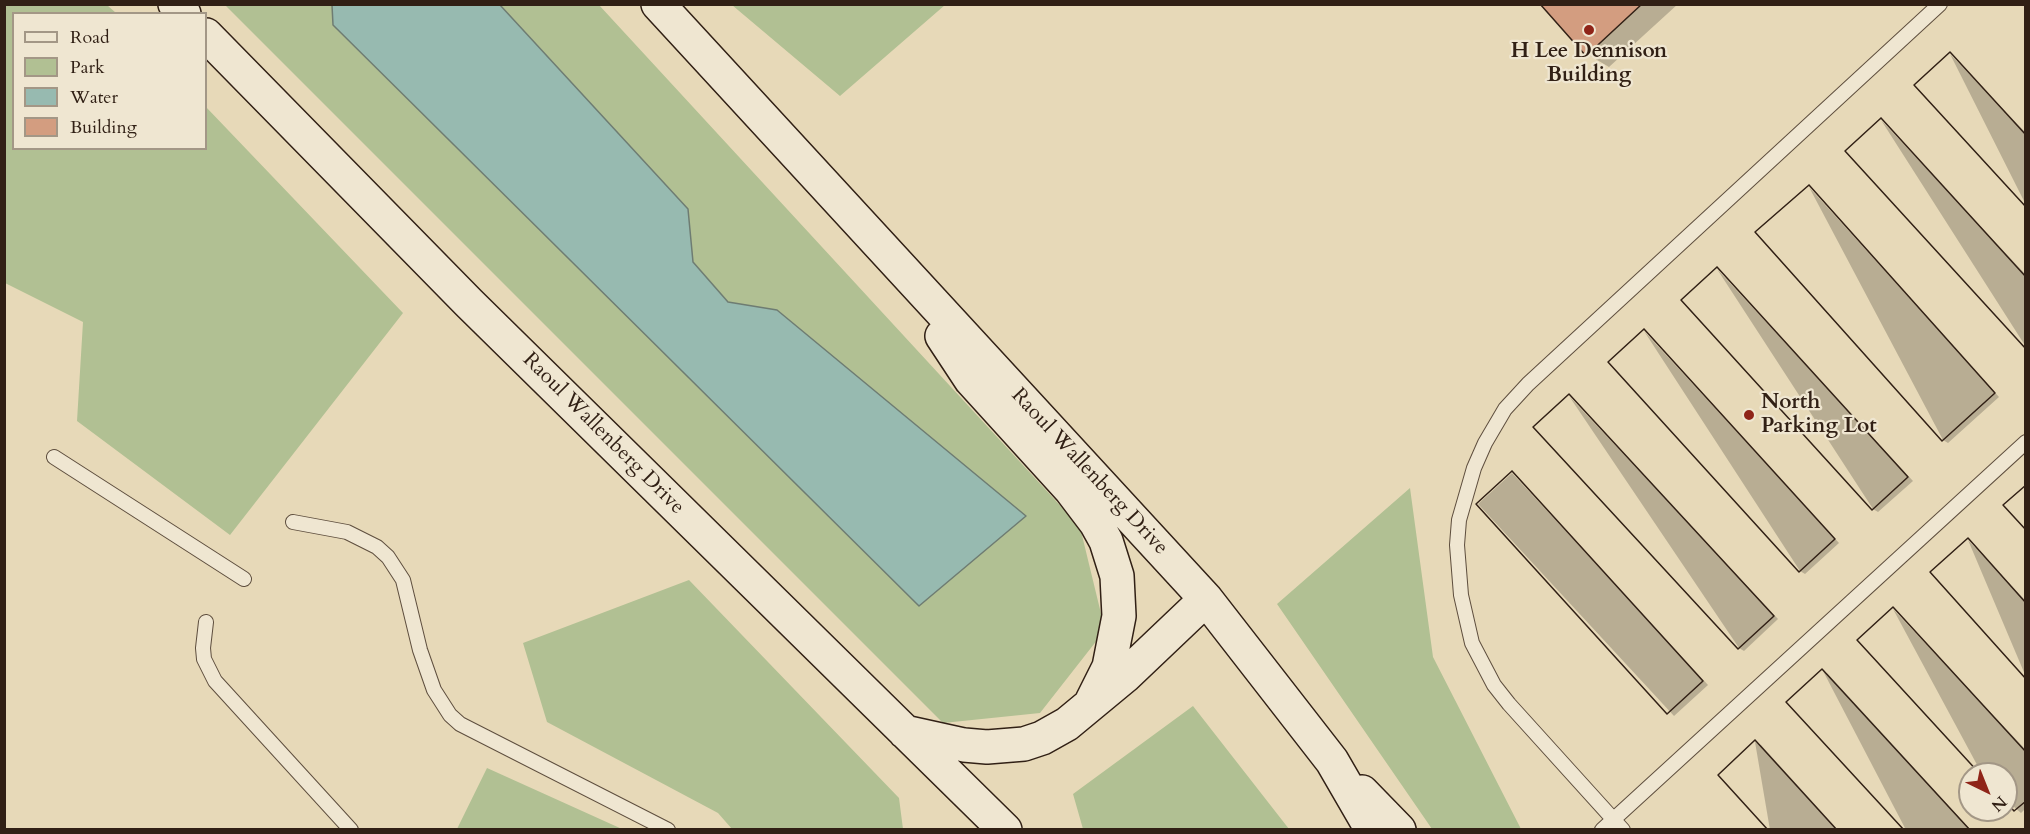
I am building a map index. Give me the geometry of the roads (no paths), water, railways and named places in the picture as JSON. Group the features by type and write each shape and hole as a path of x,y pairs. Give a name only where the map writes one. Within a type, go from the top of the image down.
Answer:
{"street":[{"name":"Raoul Wallenberg Drive","path":"658,4 1206,599 1332,761 1372,830"},
{"name":"Raoul Wallenberg Drive","path":"207,36 469,303 1005,830"},
{"path":"896,263 971,380 1071,490 1096,523 1106,542 1117,576 1119,615 1109,667 1092,701"},
{"path":"905,732 964,745 1024,744 1042,738 1067,724 1125,676 1206,599"},
{"path":"1332,761 1399,830"}],"lane":[{"path":"1618,824 1509,704 1494,685 1472,643 1461,595 1457,545 1459,520 1474,468 1485,443 1505,409 1528,384 1940,4"},
{"path":"1602,830 1618,824 2025,442"},
{"path":"54,457 244,579"},
{"path":"293,522 348,532 377,547 388,557 403,580 420,650 434,690 450,715 460,724 668,830"},
{"path":"206,622 203,648 215,681 351,830"}],"water":[{"path":"332,5 500,5 688,209 693,262 728,302 777,310 1026,516 919,606 333,25"}],"place":[{"name":"H Lee Dennison Building","path":"1589,30"},
{"name":"North Parking Lot","path":"1749,415"}]}
